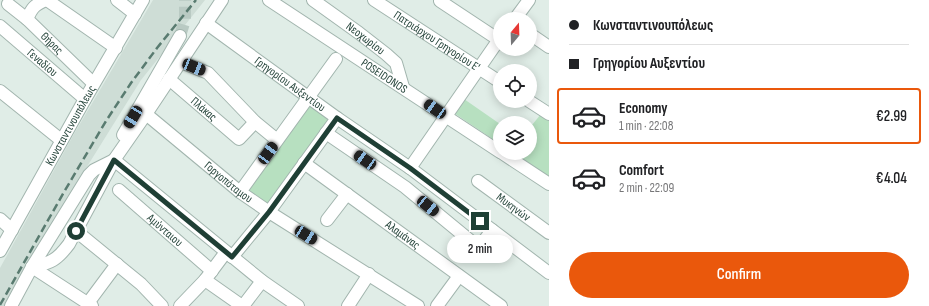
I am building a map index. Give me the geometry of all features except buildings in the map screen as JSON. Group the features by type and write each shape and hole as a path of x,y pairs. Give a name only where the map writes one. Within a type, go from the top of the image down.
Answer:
{"street":[{"path":"27,19 36,4 47,0 116,48"},
{"path":"117,0 135,14"},
{"name":"Κωνσταντινουπόλεως","path":"0,251 93,83 116,48 143,0"},
{"path":"32,267 47,264 62,253 69,244 114,160 222,0"},
{"name":"POSEIDONOS","path":"269,0 493,147"},
{"name":"Νεοχωρίου","path":"312,0 359,32 396,63 403,87"},
{"name":"Πατριάρχου Γρηγορίου E'","path":"374,0 391,5 493,77"},
{"path":"520,12 529,0"},
{"path":"440,1 493,35"},
{"name":"Θήρας","path":"8,4 27,19 93,83"},
{"name":"Γρηγορίου Αυξεντίου","path":"206,23 337,118 410,168 549,273"},
{"name":"Γεναδίου","path":"0,26 85,99"},
{"path":"114,160 118,142 180,36"},
{"path":"537,39 549,47"},
{"path":"410,168 493,48"},
{"path":"240,192 336,59"},
{"path":"181,62 208,73 255,122 277,140"},
{"name":"Πλάκας","path":"169,79 239,139 255,122"},
{"path":"0,91 61,140"},
{"path":"537,106 549,114"},
{"name":"Γοργοπόταμου","path":"146,114 240,192 269,212 418,306"},
{"path":"180,306 269,212 337,118"},
{"path":"326,133 405,187 476,252 492,230"},
{"path":"12,306 32,267 90,175 94,170 114,160"},
{"path":"114,160 262,281 298,306"},
{"name":"POSEIDONOS","path":"513,160 549,184"},
{"name":"Αλαμάνας","path":"304,163 501,306"},
{"name":"Μυκηνών","path":"478,181 549,233"},
{"name":"Αμύνταιου","path":"119,190 208,275 243,306"},
{"path":"327,220 346,194"},
{"path":"74,200 88,209"},
{"path":"0,219 12,230"},
{"path":"76,231 141,284 162,306"},
{"path":"32,267 90,304 117,264"},
{"path":"348,306 369,274"},
{"path":"437,306 459,276"},
{"path":"243,306 262,281"}],"shaded area":[{"path":"153,0 205,0 141,80 60,210 6,306 0,306 0,268 74,134"}],"green space":[{"path":"464,99 493,119 493,139 454,113"},
{"path":"307,104 330,121 268,207 245,191"},
{"path":"541,114 549,119 549,178 523,160 537,160 537,119"}],"tunnel":[{"path":"180,36 185,20 185,0"}],"railway":[{"path":"0,305 106,121 131,83 157,48 196,0"}],"route":[{"path":"76,231 114,160 232,257 269,212 337,118 410,168 480,221"}]}
